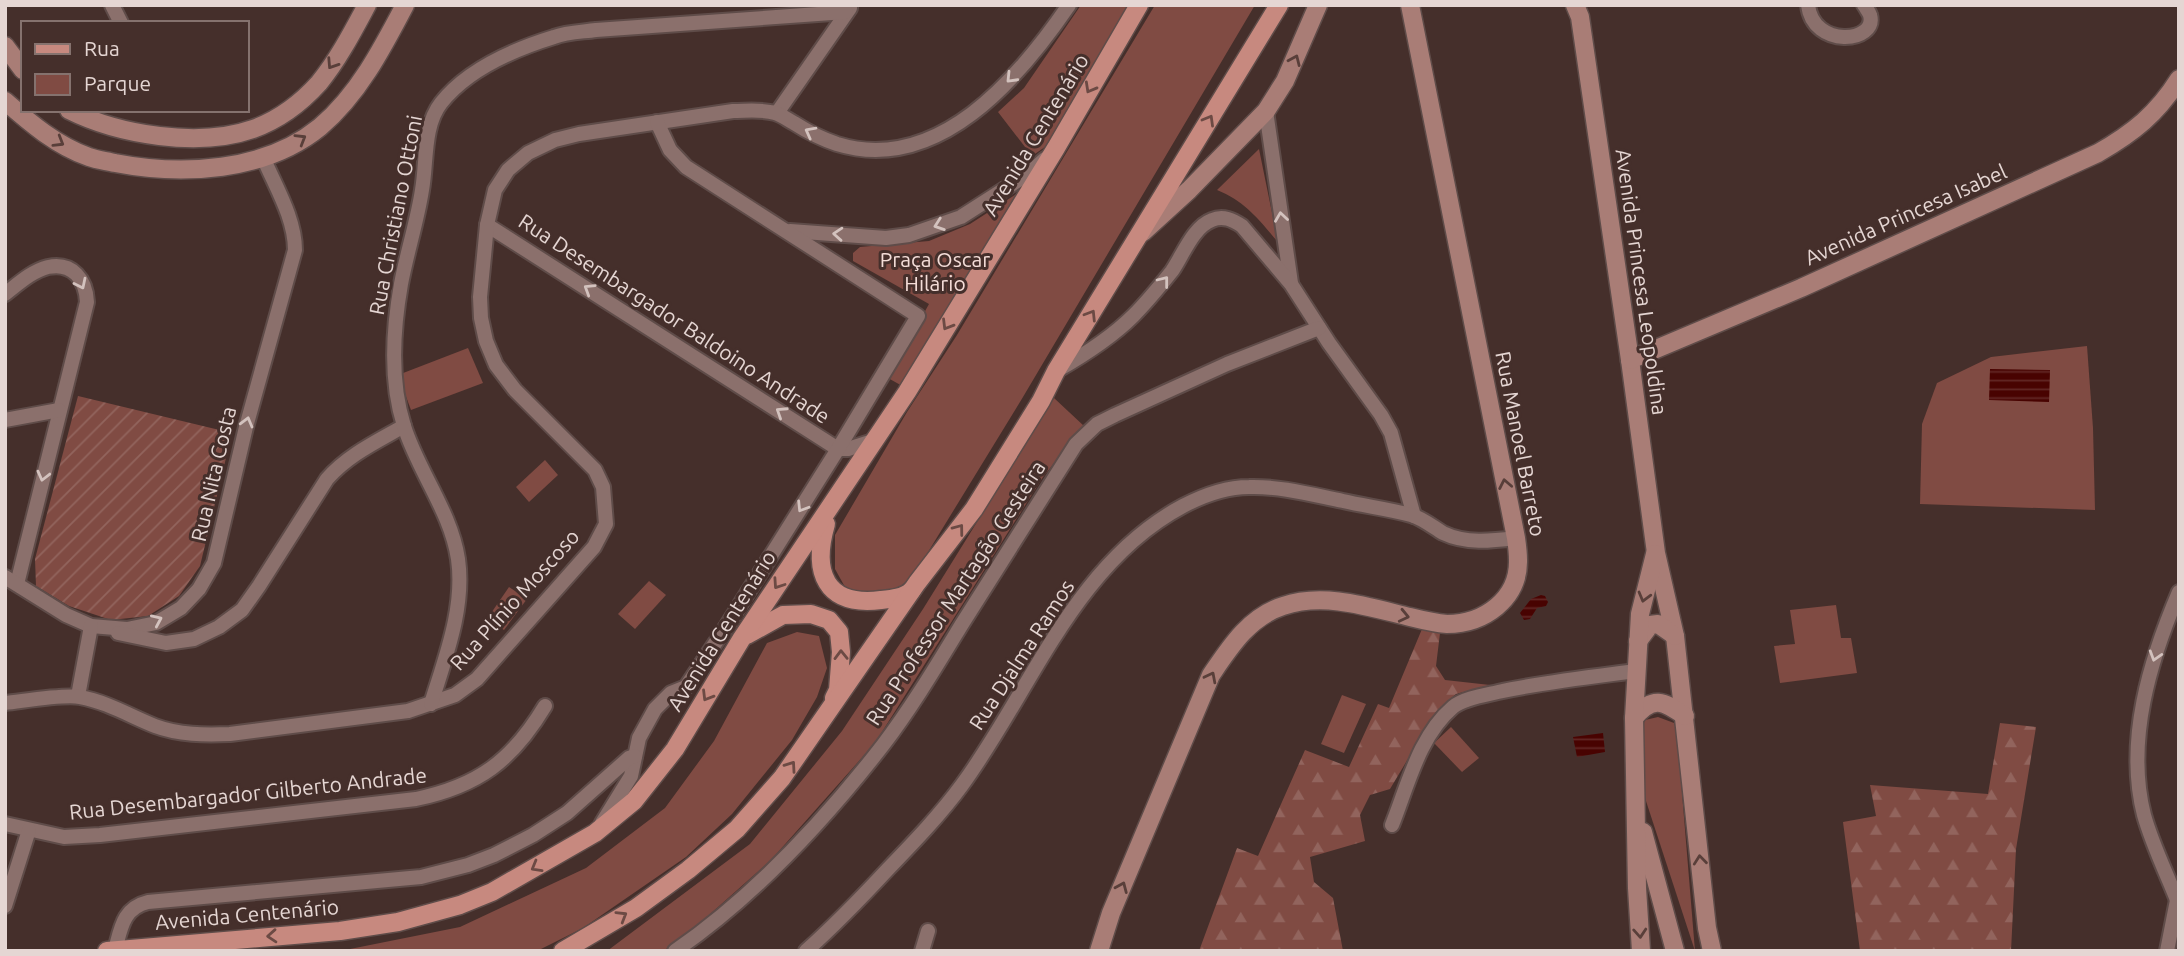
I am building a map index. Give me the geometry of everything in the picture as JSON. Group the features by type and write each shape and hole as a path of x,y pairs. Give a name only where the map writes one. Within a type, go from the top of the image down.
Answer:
{"main road":[{"path":"74,112 111,128 157,135 208,136 251,129 285,112 318,84 367,5"},
{"path":"5,101 61,144 90,158 160,169 212,168 263,157 291,145 318,128 343,105 384,44 405,5"},
{"name":"Avenida Centenário","path":"107,951 340,931 398,922 460,905 492,892 595,833 634,801 675,749 742,638 907,392 1056,148 1139,5"},
{"path":"563,951 636,908 688,870 737,829 782,778 918,583 974,509 1279,5"},
{"path":"1140,235 1189,190 1266,111 1285,81 1318,5"},
{"name":"Rua Manoel Barreto","path":"1099,951 1111,914 1211,675 1244,631 1273,610 1314,600 1348,603 1430,622 1447,624 1467,621 1486,614 1499,605 1509,594 1516,578 1516,538 1410,5"},
{"name":"Avenida Princesa Leopoldina","path":"1578,11 1656,553 1675,636 1710,951"},
{"path":"5,46 21,67"},
{"name":"Avenida Princesa Isabel","path":"1630,360 1932,230 2098,153 2128,135 2151,116 2179,79"},
{"path":"831,507 820,544 820,568 835,591 845,597 870,601 908,594 918,583"},
{"name":"Avenida Princesa Leopoldina","path":"1641,951 1637,888 1634,718 1640,614 1656,553"},
{"path":"742,638 783,615 821,616 829,620 839,632 841,664 838,690 823,720"},
{"path":"1638,641 1650,625 1658,624 1675,636"},
{"path":"1634,718 1643,707 1654,702 1665,703 1685,716"},
{"path":"1635,794 1675,951"}],"street":[{"path":"112,5 120,21"},
{"name":"Rua Plínio Moscoso","path":"5,703 78,696 108,705 157,727 205,735 382,716 408,711 455,695 477,679 594,547 606,524 603,487 595,470 515,390 496,365 486,341 480,297 487,225 495,190 508,170 528,153 579,134 733,111 777,113 815,136 839,145 870,149 919,144 968,117 1013,78 1069,5"},
{"path":"1808,5 1818,28 1843,37 1856,36 1866,30 1870,15 1864,5"},
{"path":"777,113 849,9"},
{"name":"Rua Christiano Ottoni","path":"431,704 457,612 458,560 452,534 404,426 397,388 395,346 401,285 422,190 430,126 439,106 453,89 481,69 556,36 596,30 849,9"},
{"path":"1266,111 1291,284"},
{"path":"657,122 670,150 687,167 789,232 886,238 936,226 961,217 1028,174 1056,148"},
{"name":"Rua Nita Costa","path":"11,581 66,615 91,626 127,629 156,623 181,608 199,589 214,564 246,427 295,250 295,237 289,219 263,157"},
{"path":"1056,371 1090,351 1131,318 1172,270 1202,226 1212,219 1233,219 1291,284 1381,415 1391,433 1414,516"},
{"name":"Rua Desembargador Baldoino Andrade","path":"487,225 838,449 848,449 873,441"},
{"name":"Rua Desembargador Baldoino Andrade","path":"595,833 631,776 639,738 655,709 671,693 685,687 726,627 918,316 789,232"},
{"path":"5,294 47,267 62,267 74,271 82,280 87,302 11,581"},
{"name":"Rua Professor Martagão Gesteira","path":"676,951 782,860 836,802 884,744 1076,444 1088,432 1097,424 1148,399 1319,328"},
{"path":"5,420 59,410"},
{"path":"78,696 91,626 166,643 194,639 219,626 242,610 338,466 355,453 404,426"},
{"name":"Rua Djalma Ramos","path":"806,951 832,928 926,830 962,785 1084,594 1128,548 1171,513 1222,490 1249,487 1281,489 1414,516 1464,540 1516,538"},
{"path":"2167,951 2178,899 2152,842 2143,813 2138,776 2138,744 2148,681 2156,651 2179,592"},
{"path":"1392,825 1431,732 1455,705 1480,696 1532,685 1636,671"},
{"name":"Rua Desembargador Gilberto Andrade","path":"5,824 64,837 100,835 416,799 442,793 469,782 493,767 514,751 530,732 545,706"},
{"path":"115,950 124,918 138,904 421,877 468,865 494,855 545,828 567,813 629,758 635,756"},
{"path":"5,906 29,830"},
{"path":"922,951 928,931"}],"green space":[{"path":"1081,5 1133,5 1052,142 1032,156 998,112 1024,88"},
{"path":"1155,5 1255,5 1023,397 914,575 890,592 865,596 845,587 835,569 835,535"},
{"path":"1259,149 1278,242 1244,205 1217,190"},
{"name":"Praça Oscar Hilário","path":"1021,191 904,387 888,378 929,304 853,261 853,253 860,247 929,241 970,224"},
{"path":"2087,346 2095,510 1920,504 1922,424 1937,383 1991,357"},
{"path":"468,348 483,383 411,410 398,375"},
{"path":"78,396 232,433 200,566 179,596 148,616 111,620 69,606 36,586 35,559"},
{"path":"1054,398 1084,426 1043,477 875,743 771,860 682,939 663,951 607,951 750,844 842,731 923,609"},
{"path":"545,460 558,475 529,502 516,487"},
{"path":"649,581 666,595 635,629 618,614"},
{"path":"509,587 527,599 504,630 487,619"},
{"path":"1836,605 1841,638 1851,638 1857,673 1780,683 1774,646 1795,644 1790,610"},
{"path":"1422,629 1440,633 1436,666 1445,680 1490,685 1456,694 1436,712 1390,789 1370,795 1360,815 1365,841 1310,857 1314,882 1333,898 1343,951 1199,951 1237,848 1258,856 1305,750 1349,767 1378,704 1389,708"},
{"path":"797,632 819,636 827,668 817,697 792,740 732,814 686,857 583,928 537,951 340,951 460,927 586,868 665,808 714,741 767,643"},
{"path":"1342,695 1366,704 1344,753 1321,744"},
{"path":"1658,717 1674,723 1677,732 1695,951 1645,798 1640,733 1645,720"},
{"path":"2000,723 2036,727 2016,849 2011,951 1860,951 1843,822 1876,816 1870,785 1988,794"},
{"path":"1451,727 1479,758 1462,772 1434,743"}],"shaded area":[{"path":"1990,369 2050,370 2049,402 1989,400"},
{"path":"1545,596 1548,602 1546,606 1537,608 1530,619 1524,620 1520,613 1531,599"},
{"path":"1603,733 1605,752 1577,757 1573,737"}]}
